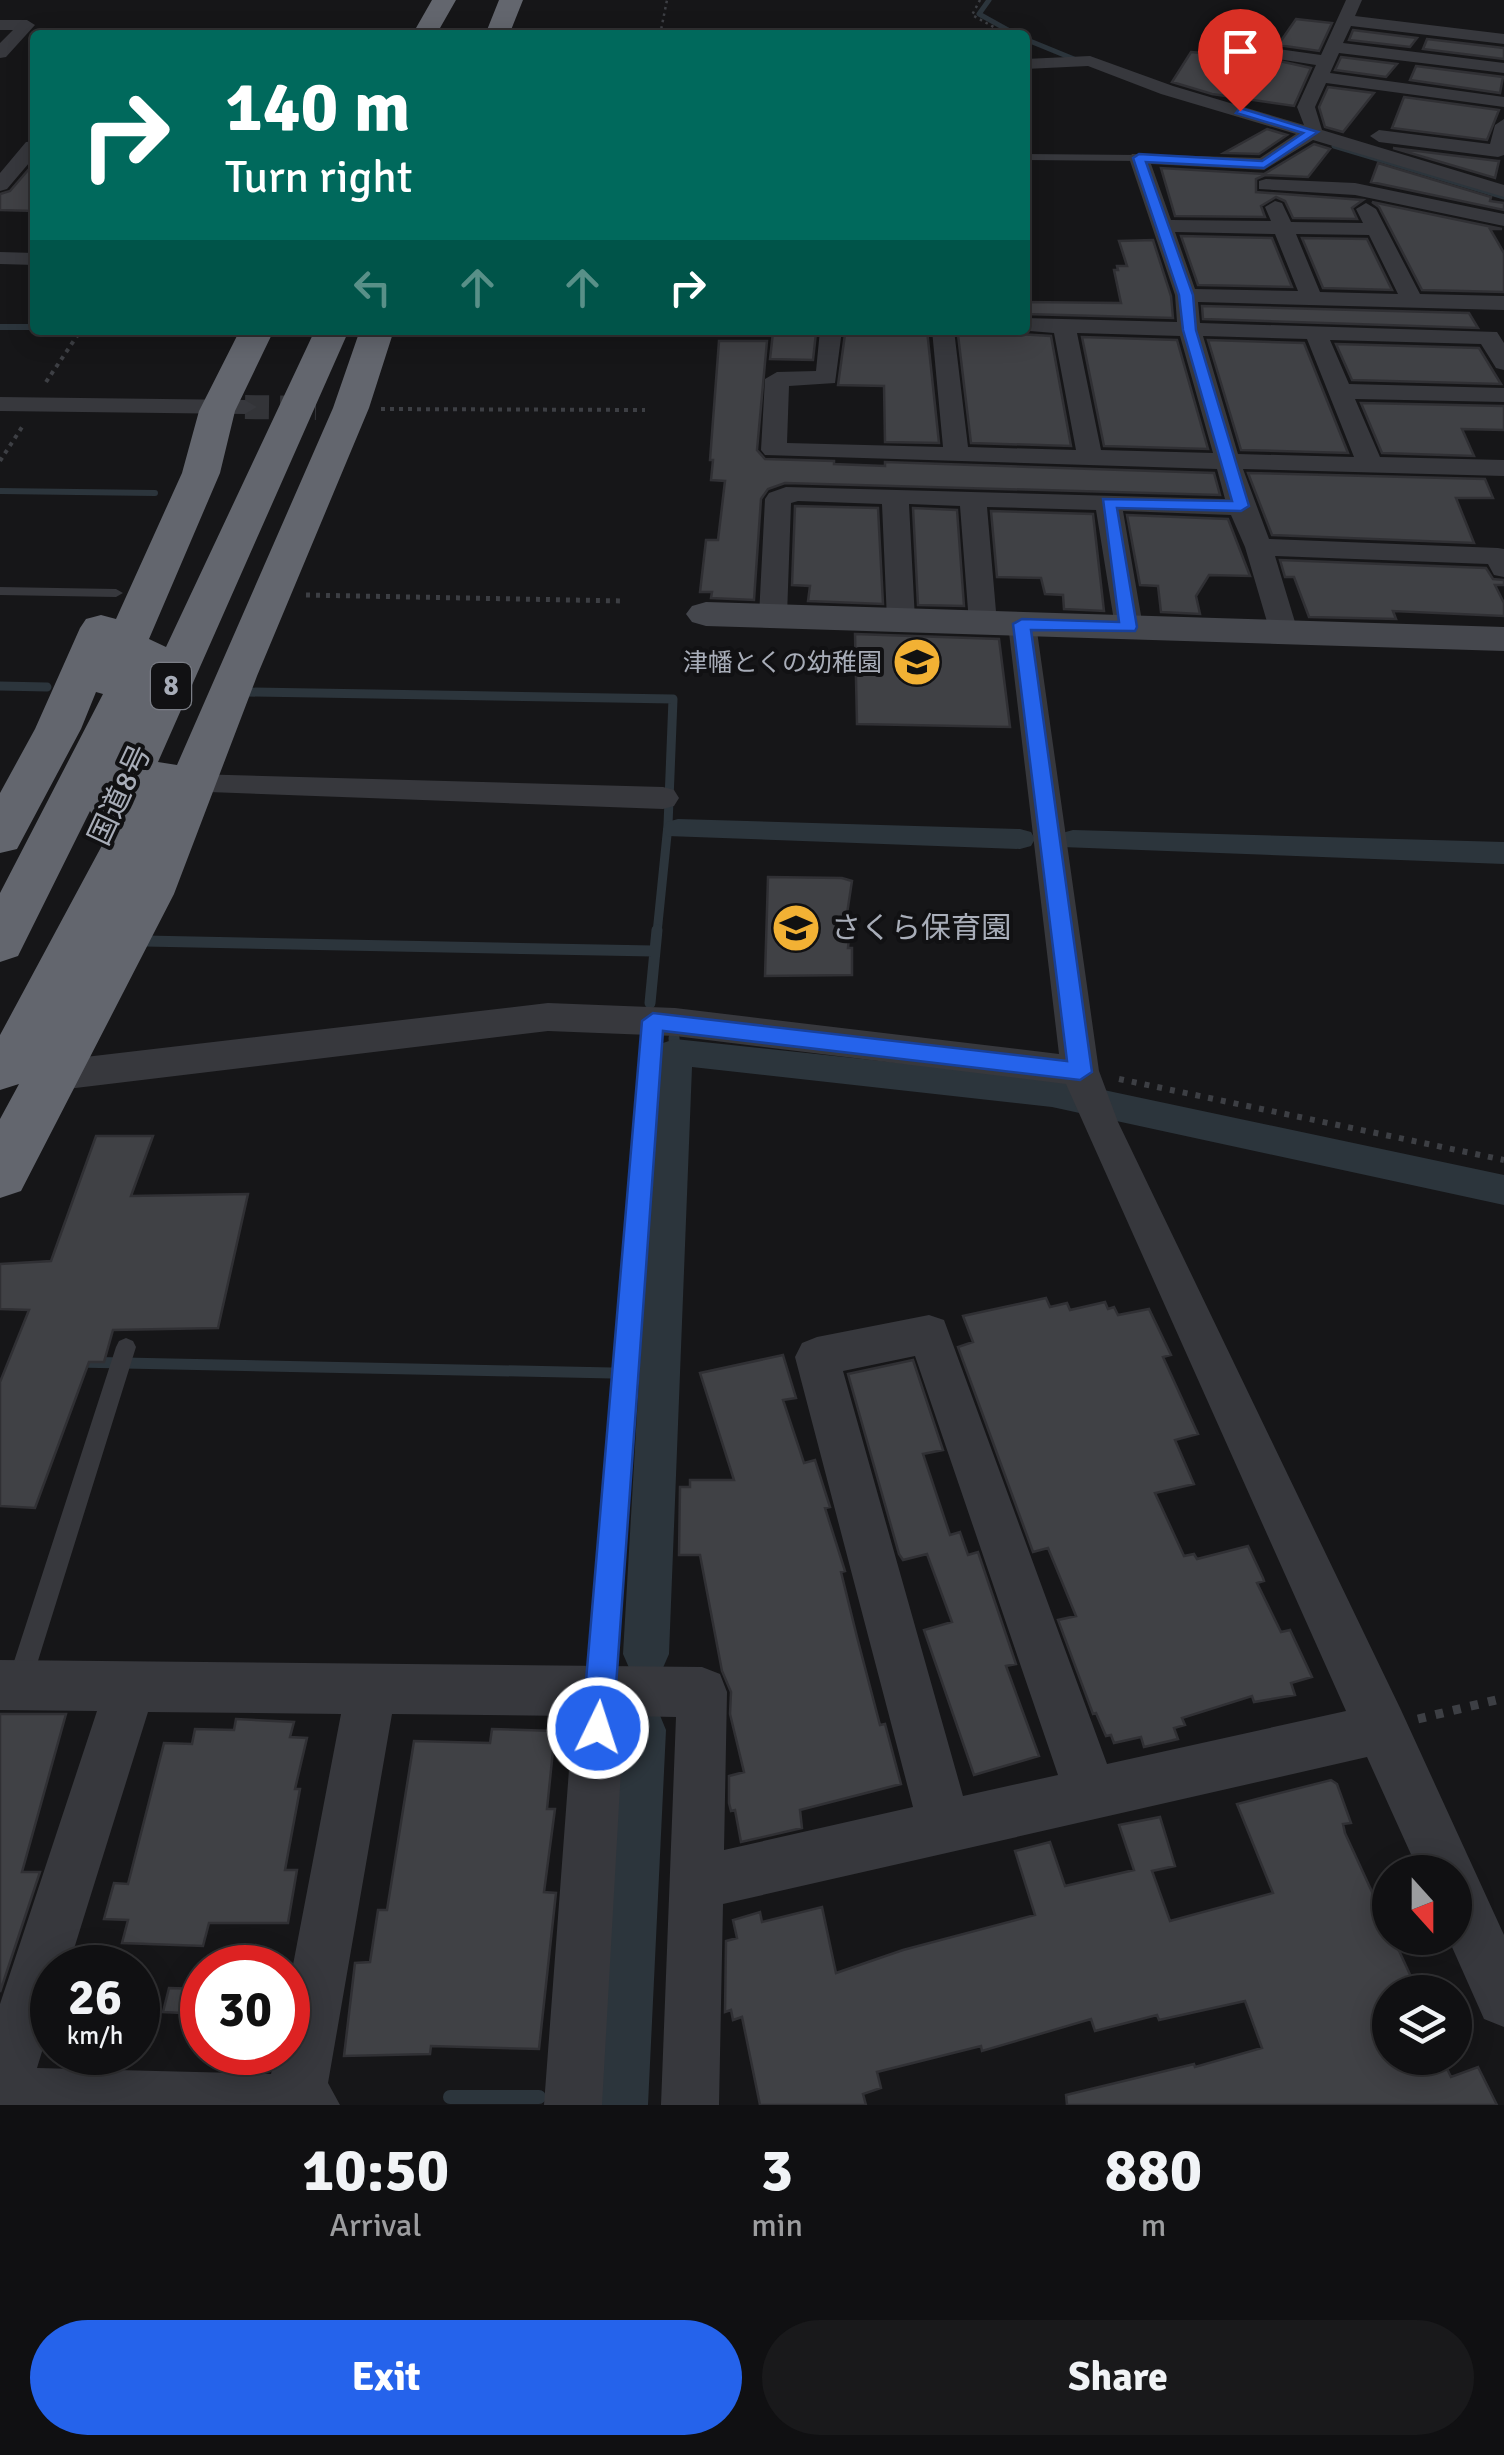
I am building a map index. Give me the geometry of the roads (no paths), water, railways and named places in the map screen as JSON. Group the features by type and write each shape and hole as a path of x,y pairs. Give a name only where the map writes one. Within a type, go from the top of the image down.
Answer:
{"highway":[{"path":"413,30 428,0"},
{"path":"427,30 444,0"},
{"path":"443,30 457,0"},
{"path":"482,30 491,0"},
{"path":"498,30 511,0"},
{"path":"31,886 25,864 201,474 256,335"},
{"name":"国道8号","path":"0,943 301,335"},
{"name":"国道8号","path":"0,1038 69,905 330,335"},
{"path":"0,1174 22,1075 148,894 356,393 375,335"},
{"path":"22,1075 16,1057 154,794 333,408 345,386 356,393"},
{"path":"0,837 25,776 197,435 227,408"}],"street":[{"path":"1313,130 1306,107 1354,0"},
{"path":"1344,20 1504,39"},
{"path":"0,25 27,25 6,54"},
{"path":"1278,54 1326,62 1504,68"},
{"path":"1030,64 1068,65 1090,60 1167,90 1313,130 1382,157 1504,190"},
{"path":"1326,62 1405,114 1498,151 1504,124"},
{"path":"1284,632 1228,462 1190,330 1186,295 1139,158 1264,164 1313,130 1504,102"},
{"path":"0,146 30,146"},
{"path":"0,211 12,196 0,188 30,151"},
{"path":"1240,164 1266,185 1312,298"},
{"path":"1266,185 1356,189 1504,220"},
{"path":"1356,189 1412,300"},
{"path":"1162,226 1376,229"},
{"path":"0,258 30,258"},
{"path":"1186,295 1504,303"},
{"path":"1030,325 1489,337 1504,363"},
{"path":"1064,326 1090,458"},
{"path":"1316,332 1370,465"},
{"path":"832,335 828,378 778,378 774,450 1504,468"},
{"path":"944,335 956,454"},
{"path":"1340,391 1504,395"},
{"path":"0,404 227,408"},
{"path":"773,616 778,499 795,494 1241,506"},
{"path":"896,496 900,620"},
{"path":"974,499 1003,624 1080,1072 1099,1122 1440,1855"},
{"path":"1108,503 1128,627"},
{"path":"1259,547 1498,556 1504,569"},
{"path":"706,614 1504,639"},
{"path":"193,784 662,798"},
{"path":"22,1075 548,1018 653,1021 1080,1072"},
{"path":"945,1826 816,1357 930,1334 1090,1794"},
{"path":"9,1685 702,1692 690,2105"},
{"path":"296,2105 371,1687"},
{"path":"130,1688 0,2094 311,2105"},
{"path":"572,2105 600,1691"},
{"path":"696,1883 1383,1728"},
{"path":"1472,1928 1504,2000"}],"lane":[{"path":"1030,157 1139,158"},
{"path":"0,591 116,593"},
{"path":"600,1691 653,1021"},
{"path":"9,1685 125,1351"}],"waterway":[{"path":"989,0 979,14 1008,30"},
{"path":"1030,41 1074,59"},
{"path":"1334,146 1504,197"},
{"path":"0,327 30,327"},
{"path":"0,491 155,493"},
{"path":"0,686 47,687"},
{"path":"247,692 673,699 668,825"},
{"path":"657,933 668,825"},
{"path":"668,825 678,829"},
{"path":"678,829 1020,839"},
{"path":"1073,840 1504,853"},
{"path":"650,1003 657,930"},
{"path":"145,941 653,951"},
{"path":"674,1038 675,1052"},
{"path":"646,1654 675,1052 1052,1093 1504,1190"},
{"path":"76,1362 612,1373"},
{"path":"647,1374 660,1374"},
{"path":"620,2105 642,1730"},
{"path":"450,2097 539,2097"},
{"path":"600,2098 621,2098"}],"tunnel":[{"path":"245,407 316,408"}],"place":[{"name":"津幡とくの幼稚園","path":"917,662"},
{"name":"さくら保育園","path":"796,928"}]}
